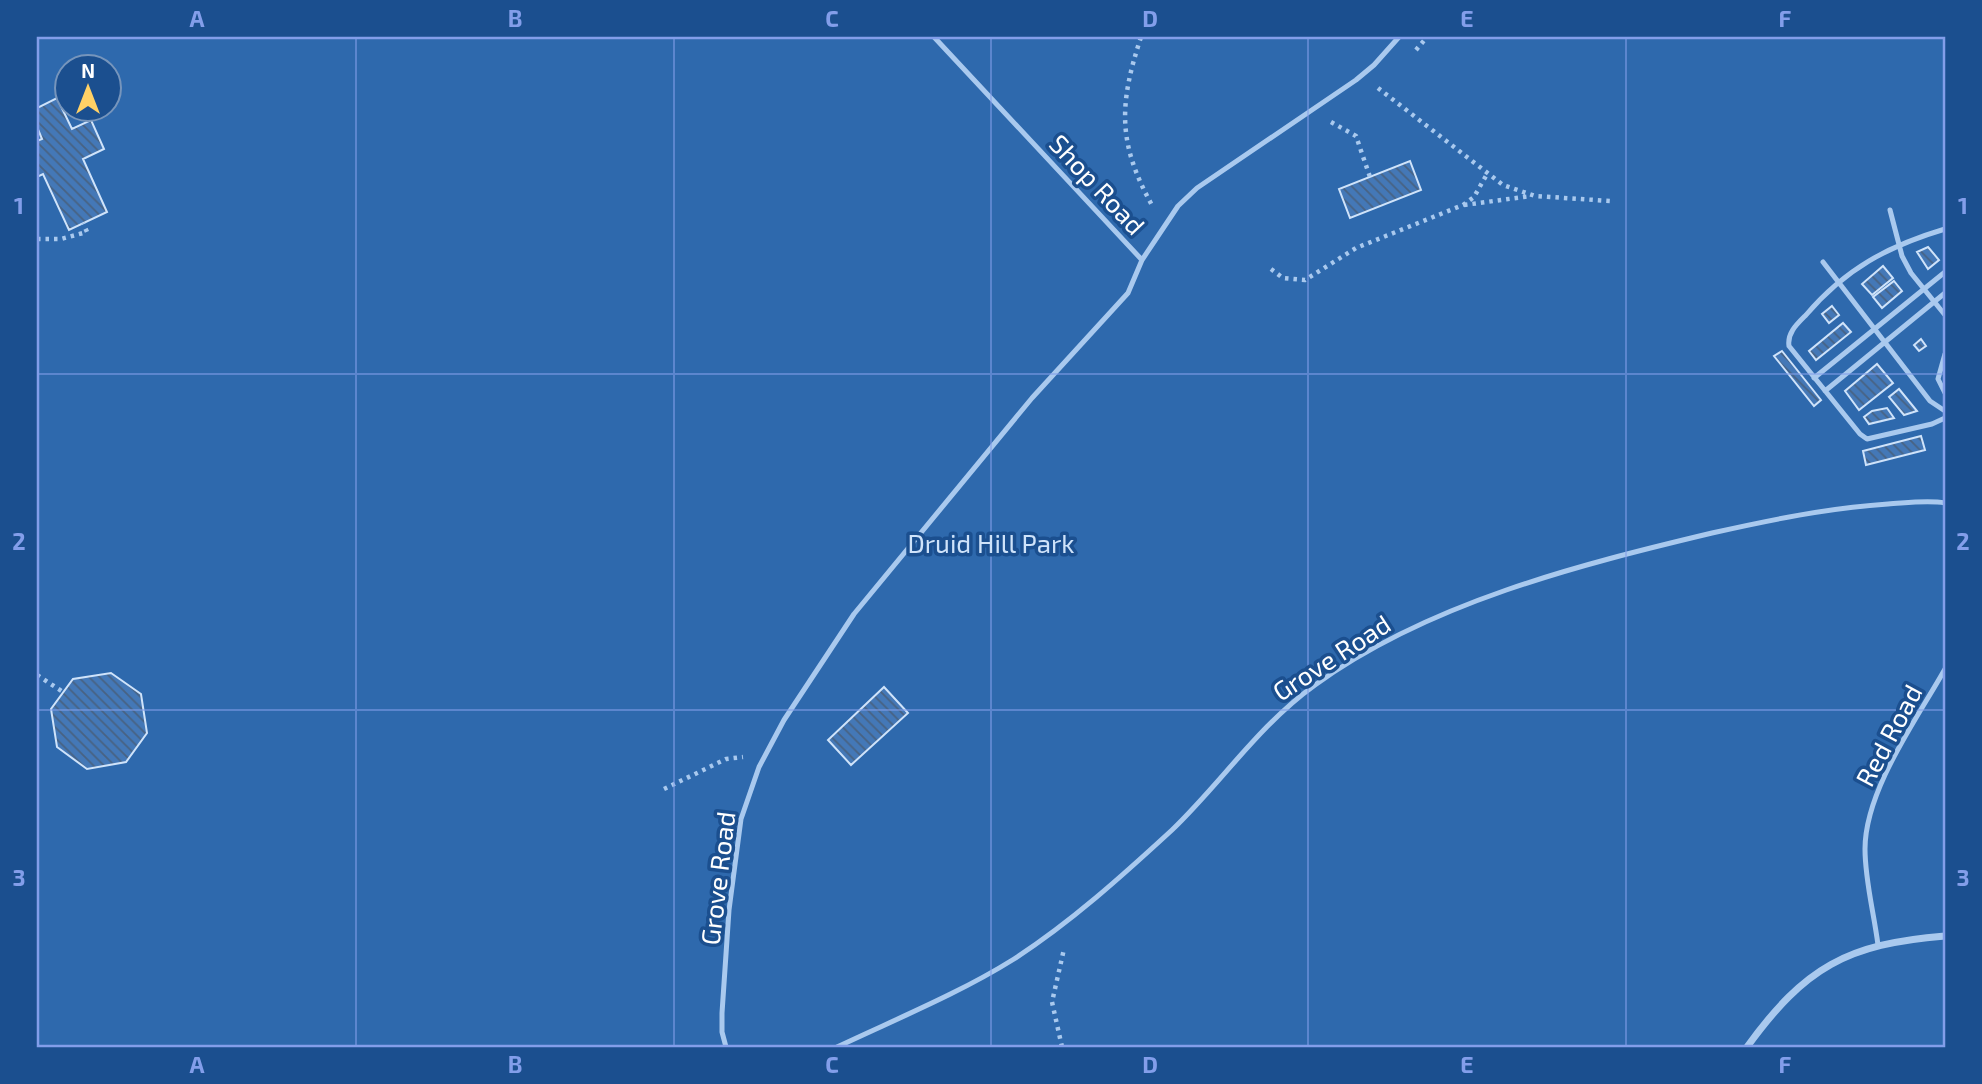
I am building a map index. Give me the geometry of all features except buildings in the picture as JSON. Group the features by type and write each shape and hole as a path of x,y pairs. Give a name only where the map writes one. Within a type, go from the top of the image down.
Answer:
{"street":[{"path":"1748,1047 1791,992 1818,971 1849,955 1878,945 1945,936"}],"lane":[{"name":"Shop Road","path":"934,37 1142,260 1178,206 1197,188 1374,65 1399,37"},
{"path":"1890,210 1906,265 1945,315"},
{"path":"1945,229 1881,252 1839,281 1826,291 1795,327 1788,341 1789,346 1825,391 1867,439 1932,424 1945,418"},
{"name":"Grove Road","path":"726,1047 722,1032 722,1013 736,848 748,794 784,720 854,614 1032,398 1128,293 1142,260"},
{"path":"1823,262 1930,401 1945,411"},
{"path":"1814,377 1945,272"},
{"path":"1825,391 1945,293"},
{"path":"1945,354 1938,379 1945,393"},
{"name":"Grove Road","path":"837,1047 970,984 1071,920 1174,828 1277,715 1314,685 1359,655 1419,624 1528,584 1616,556 1760,522 1847,506 1945,503"},
{"name":"Red Road","path":"1878,945 1865,848 1871,810 1883,779 1945,669"}],"path":[{"path":"1141,37 1130,69 1124,104 1126,141 1148,198 1164,226"},
{"path":"1378,88 1487,174 1503,185 1535,196"},
{"path":"1311,110 1356,136 1370,177"},
{"path":"1270,269 1283,278 1305,280 1356,248 1463,205 1474,197 1487,174"},
{"path":"1463,205 1535,196 1610,201"},
{"path":"37,239 61,239 87,232 83,223"},
{"path":"37,675 63,692"},
{"path":"664,789 726,759 740,756 763,761"},
{"path":"1062,1047 1052,1002 1071,920"}],"green space":[{"name":"Druid Hill Park","path":"37,37 1945,37 1945,1047 37,1047"}]}
